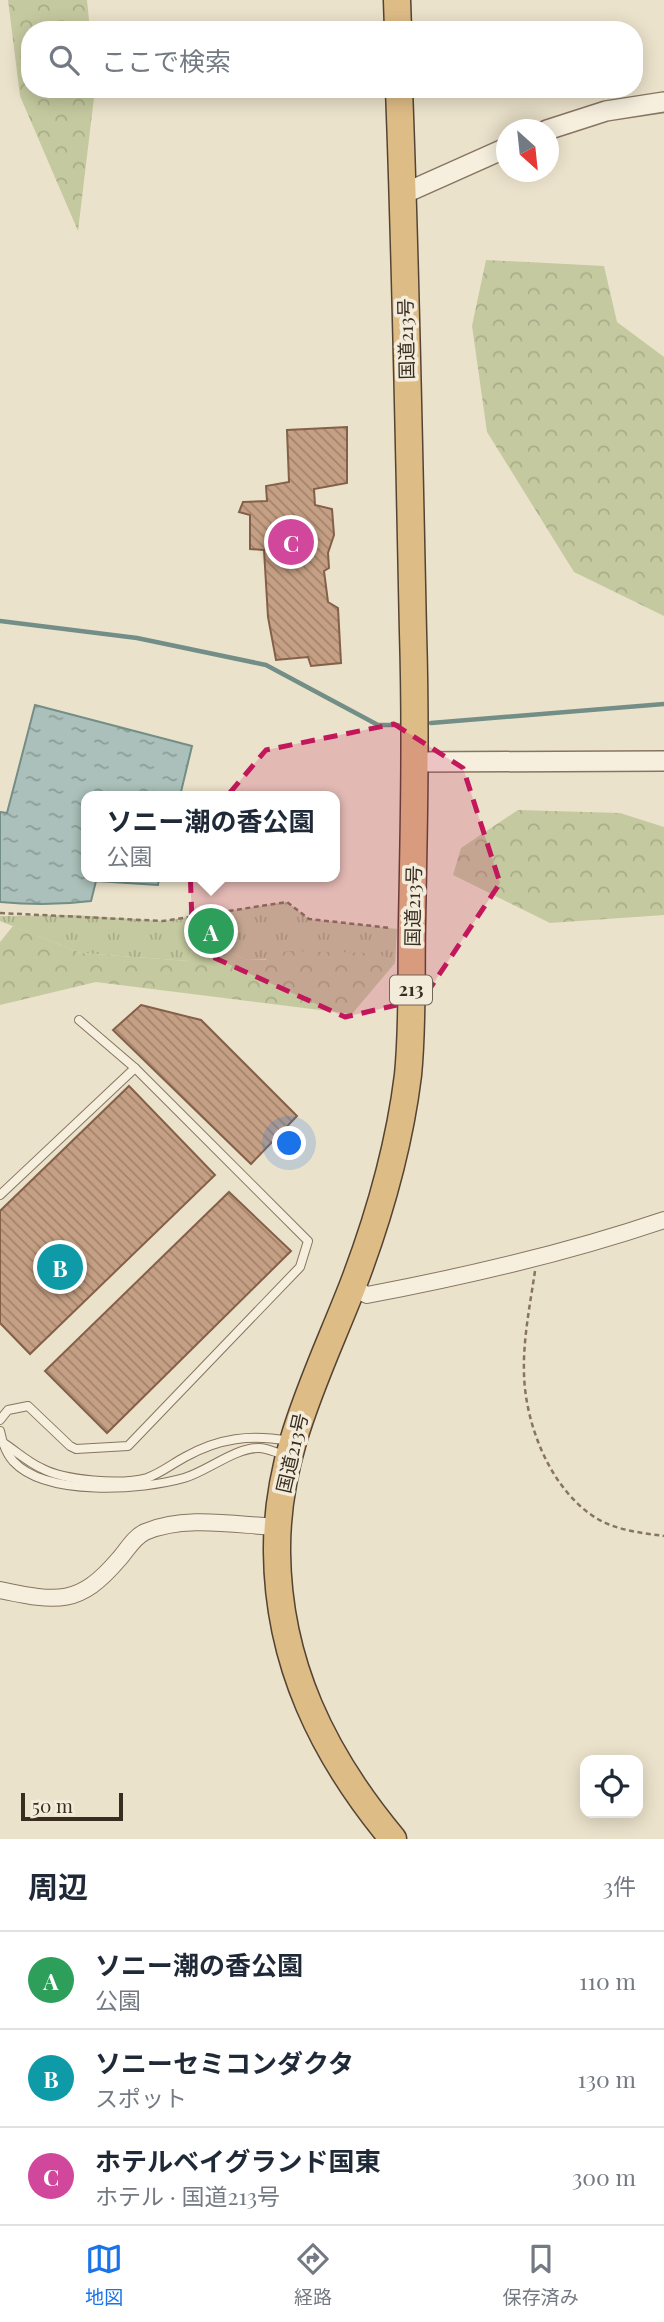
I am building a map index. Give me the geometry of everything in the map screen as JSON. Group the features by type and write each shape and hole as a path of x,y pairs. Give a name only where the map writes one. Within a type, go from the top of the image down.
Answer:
{"highway":[{"path":"397,0 398,21"},
{"name":"国道213号","path":"393,1839 359,1798 331,1755 298,1684 283,1623 277,1527 289,1449 385,1194 397,1148 408,1073 416,762 399,98"}],"street":[{"path":"559,126 614,109 664,102"},
{"path":"403,194 496,152"},
{"path":"416,762 664,761"},
{"path":"352,1287 368,1295 537,1258 664,1220"},
{"path":"0,1590 42,1596 81,1594 93,1587 140,1534 162,1526 185,1523 277,1527"}],"lane":[{"path":"0,1420 8,1410 28,1406 76,1449 128,1446 300,1267 308,1241 135,1068 79,1020"},
{"path":"0,1195 135,1068"},
{"path":"0,1431 13,1461 32,1474 66,1485 129,1488 187,1477 243,1452 260,1448 289,1449"},
{"path":"3,1442 40,1468 54,1474 88,1479 130,1480 160,1472 192,1453 229,1439 260,1436 289,1449"}],"path":[{"path":"0,913 163,921 287,902 309,919 397,929"},
{"path":"537,1258 524,1375 526,1402 540,1447 577,1503 598,1520 664,1536"}],"highlighted area":[{"path":"394,724 463,768 500,883 423,999 345,1017 193,948 189,841 266,750"}],"green space":[{"path":"8,0 87,0 89,21 21,21 21,98 94,98 78,231 20,96"},
{"path":"486,260 604,266 617,322 664,357 664,616 574,572 487,432 472,326"},
{"path":"518,810 620,813 664,827 664,915 550,923 453,875 461,848"},
{"path":"287,902 309,919 397,929 395,963 377,953 248,960 221,950 192,949 189,961 81,953 0,921 0,916 74,915 163,921"},
{"path":"13,926 81,953 189,961 192,949 221,950 248,960 266,960 269,955 288,951 378,953 395,963 352,1014 96,982 0,1005 0,942"}],"water":[{"path":"35,705 192,746 181,791 81,791 81,882 96,882 91,901 46,904 0,902 0,812 7,813"},
{"path":"112,882 158,882 158,885"}],"building":[{"path":"347,427 347,483 314,489 315,505 332,509 334,535 328,553 329,568 324,571 328,602 338,608 341,663 311,666 308,657 276,660 268,617 264,550 250,549 250,515 239,512 243,502 267,501 266,486 289,482 287,430"},
{"path":"141,1005 201,1020 297,1116 251,1164 113,1030"},
{"path":"129,1086 215,1175 30,1354 0,1323 0,1211"},
{"path":"229,1192 291,1251 107,1433 45,1371"}],"waterway":[{"path":"0,621 137,638 266,665 378,725 398,725"},
{"path":"431,723 664,704"}],"place":[{"name":"ホテルベイグランド国東","path":"291,542"},
{"name":"ソニー潮の香公園","path":"211,931"},
{"name":"ソニーセミコンダクタ","path":"60,1267"}]}
